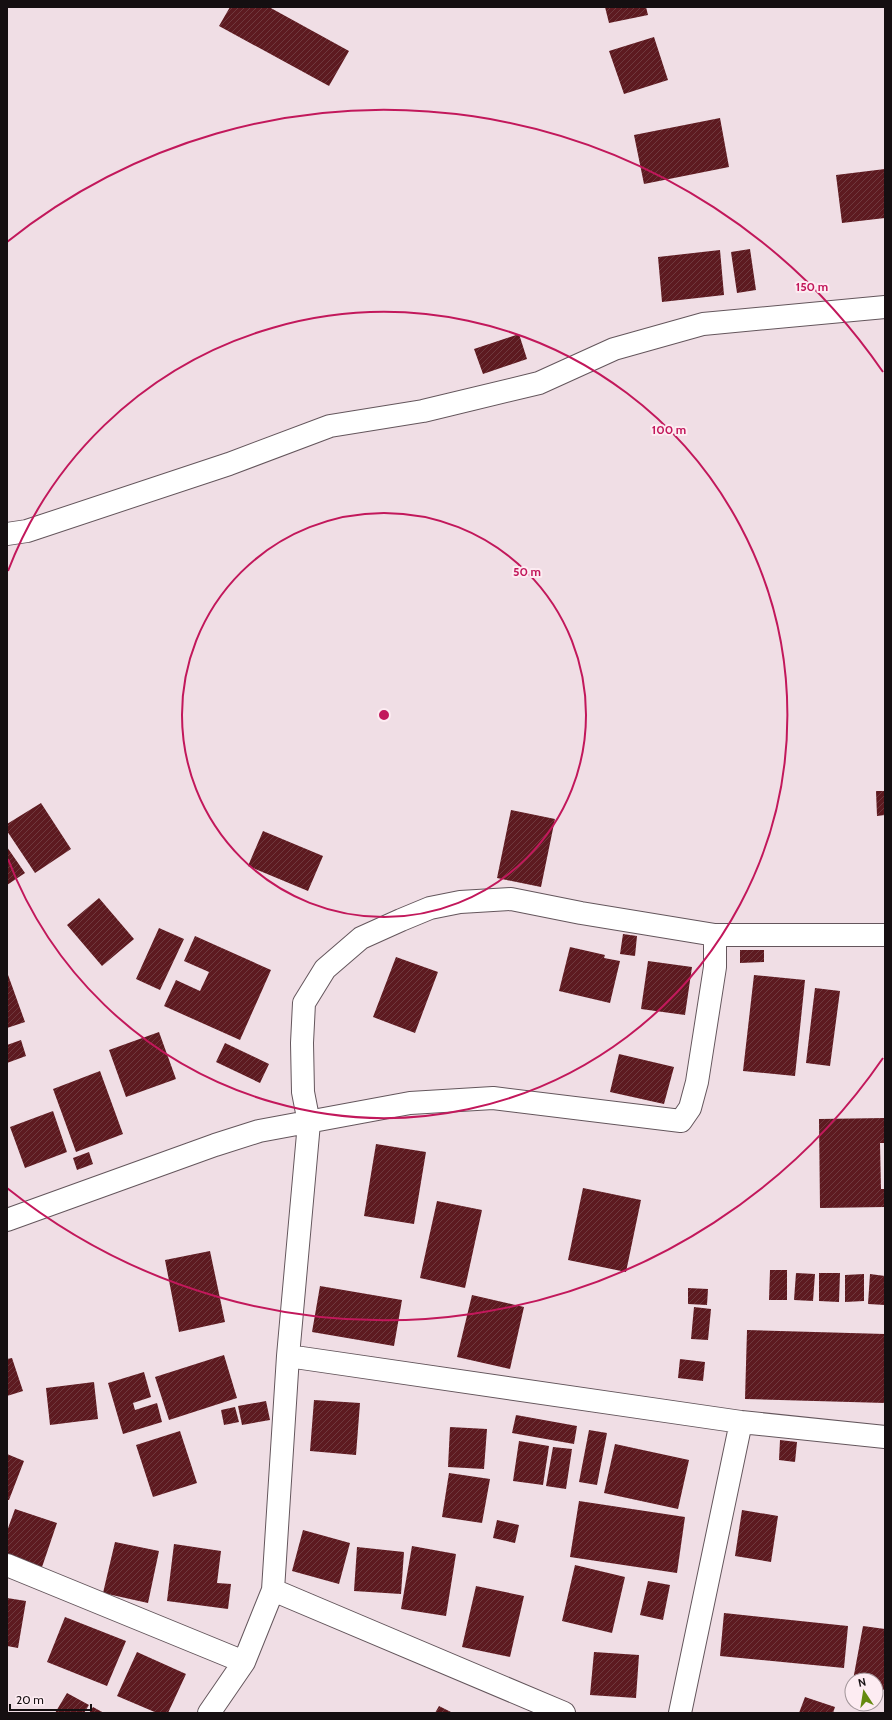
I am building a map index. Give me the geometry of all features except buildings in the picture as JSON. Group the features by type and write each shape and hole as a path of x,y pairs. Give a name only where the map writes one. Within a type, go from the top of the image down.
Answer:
{"street":[{"path":"7,534 27,531 229,464 330,426 424,411 539,383 614,349 703,324 885,307"},
{"path":"209,1713 244,1662 273,1590 288,1356 309,1123 303,1092 302,1043 304,1003 325,969 361,938 430,908 460,902 511,899 582,913 715,935 885,935"},
{"path":"7,1220 258,1131 309,1123 410,1103 493,1098 681,1121 690,1108 697,1082 715,966 715,935"},
{"path":"288,1356 740,1422 885,1436"},
{"path":"680,1713 740,1422"},
{"path":"7,1565 244,1662"},
{"path":"273,1590 564,1713"}]}
